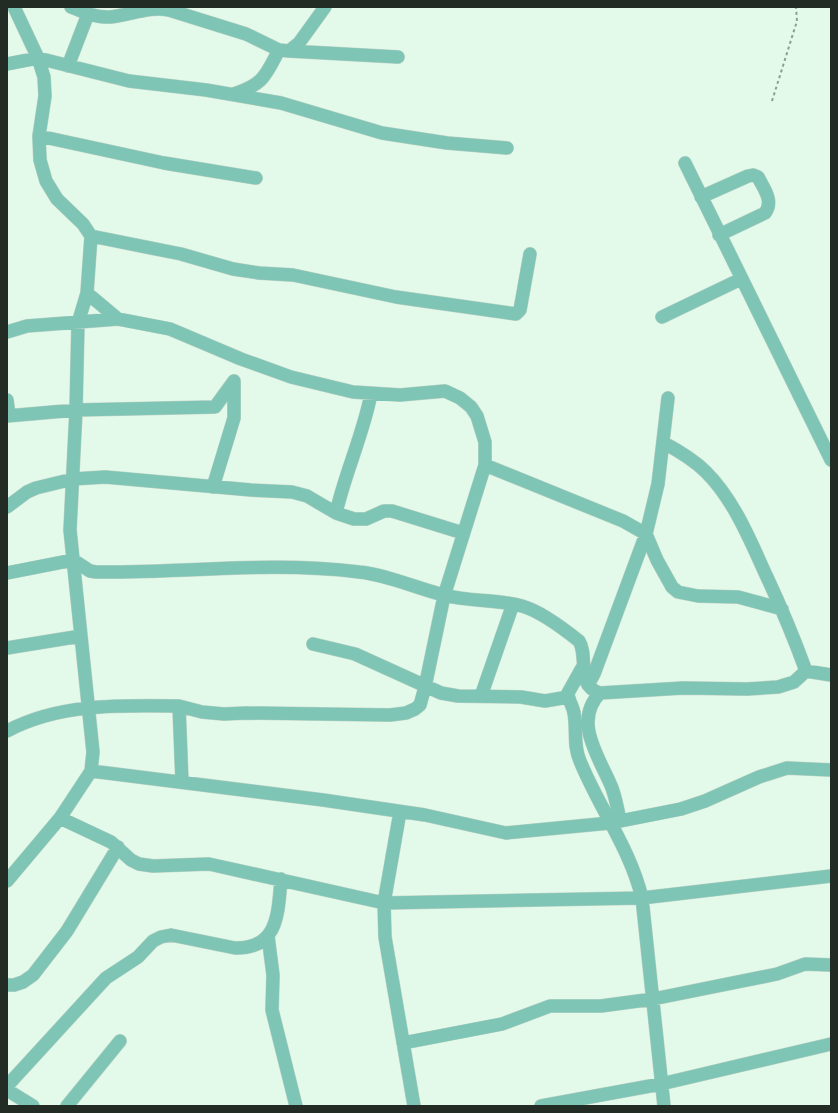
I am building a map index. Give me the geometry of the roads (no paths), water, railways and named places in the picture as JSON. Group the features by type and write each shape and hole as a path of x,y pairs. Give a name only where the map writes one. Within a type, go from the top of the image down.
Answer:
{"street":[{"path":"7,881 60,818 91,771 93,752 70,518 76,410 78,323 87,293 91,236 83,224 57,199 46,181 40,160 39,136 44,96 44,77 38,58 14,7"},
{"path":"71,7 88,14 109,17 139,9 157,8 169,10 255,37 284,51 398,57"},
{"path":"234,94 248,90 264,79 284,51 299,43 325,7"},
{"path":"68,66 88,14"},
{"path":"7,64 38,58 128,81 234,94 281,104 382,132 447,143 507,148"},
{"path":"39,136 164,163 256,178"},
{"path":"685,163 831,460"},
{"path":"701,197 748,176 753,175 758,177 770,202 769,207 765,213 720,235"},
{"path":"91,236 181,254 233,269 259,273 292,275 396,297 516,314 520,310 530,254"},
{"path":"662,317 741,279"},
{"path":"87,293 118,319"},
{"path":"7,332 27,326 118,319 170,329 241,359 305,381 353,392 400,395 437,390 445,391 460,398 471,407 483,430 486,442 485,465 444,596 420,705 415,709 406,713 390,715 214,714 179,706 88,706 40,718 7,731"},
{"path":"213,487 234,418 234,381 241,359"},
{"path":"7,400 8,416 76,410 215,407 234,381"},
{"path":"336,513 342,488 363,429 370,394"},
{"path":"588,685 594,674 646,534 656,494 664,443 668,398"},
{"path":"664,443 692,460 718,486 747,534 782,608 806,671"},
{"path":"485,465 623,521 646,534 657,560 672,587 678,592 698,596 738,597 782,608"},
{"path":"7,507 36,488 73,479 105,477 213,487 292,492 307,496 336,513 359,520 384,511 392,511 463,533"},
{"path":"7,573 73,560 90,571 96,572 162,572 270,566 360,572 393,579 444,596 513,604 531,609 579,641 582,650 582,668 588,685 594,691 600,693 683,688 747,689 778,687 794,682 806,671"},
{"path":"481,696 513,604"},
{"path":"7,648 81,636"},
{"path":"313,644 355,654 441,693 545,700 568,697"},
{"path":"582,668 570,687 568,697 574,712 577,753 615,822 637,877 642,898 664,1106"},
{"path":"806,671 831,675"},
{"path":"600,693 591,704 588,734 613,791 615,822"},
{"path":"179,706 182,782"},
{"path":"91,771 400,812 447,820 490,831 506,833 615,822 681,809 705,801 759,777 787,768 831,770"},
{"path":"400,812 384,903 385,937 414,1106"},
{"path":"60,818 118,847 131,860 139,864 153,866 210,864 384,903 642,898 831,876"},
{"path":"7,985 14,985 23,982 33,975 67,931 118,847"},
{"path":"7,1086 106,978 138,957 153,940 171,935 235,948 245,948 258,943 268,936 274,928 277,916 281,879"},
{"path":"268,936 273,975 272,1010 296,1106"},
{"path":"403,1044 502,1024 550,1006 601,1006 653,999 777,974 805,964 831,965"},
{"path":"67,1106 120,1041"},
{"path":"541,1106 661,1084 831,1044"},
{"path":"7,1090 34,1106"}]}
